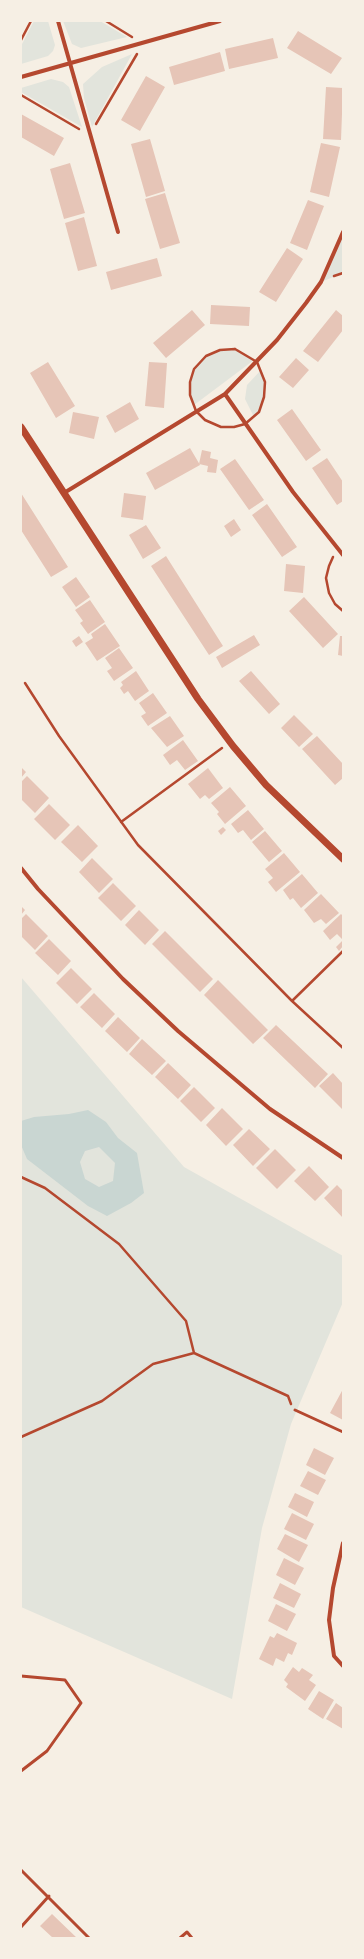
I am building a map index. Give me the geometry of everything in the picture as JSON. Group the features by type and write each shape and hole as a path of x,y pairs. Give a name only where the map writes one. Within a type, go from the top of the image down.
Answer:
{"street":[{"path":"58,21 118,232"},
{"path":"21,77 220,21"},
{"path":"64,493 225,394 267,351 306,303 321,282 343,232"},
{"path":"225,394 292,492 343,555"},
{"path":"21,427 198,699 230,742 266,784 343,859"},
{"path":"21,868 38,889 124,979 178,1031 270,1109 343,1158"},
{"path":"343,1543 333,1588 329,1620 334,1656 343,1666"}],"lane":[{"path":"295,1410 343,1432"},
{"path":"21,1676 65,1680 81,1703 47,1751 21,1771"},
{"path":"21,1870 49,1896 89,1938"},
{"path":"21,1927 49,1896"},
{"path":"180,1938 187,1932 192,1938"}],"path":[{"path":"21,40 31,21"},
{"path":"106,21 143,43"},
{"path":"338,550 329,566 326,578 329,593 335,604 343,610"},
{"path":"25,682 60,736 138,845 292,1001 343,1048"},
{"path":"121,822 230,742"},
{"path":"292,1001 343,951"},
{"path":"21,1177 44,1188 119,1244 186,1321 194,1353"},
{"path":"21,1437 102,1401 153,1364 194,1353 288,1396 295,1410"}],"shaded area":[{"path":"34,21 48,21 55,45 53,51 48,56 21,64 21,46"},
{"path":"63,21 100,21 127,37 81,48 72,44"},
{"path":"132,54 92,127 84,98 83,84 102,67"},
{"path":"51,79 63,82 69,87 82,127 21,92 21,88"},
{"path":"343,232 343,273 321,282"},
{"path":"235,349 254,360 194,405 190,395 190,382 194,369 206,356 220,350"},
{"path":"261,370 265,382 264,397 259,412 254,417 245,399 247,385"},
{"path":"21,977 184,1167 343,1256 343,1302 291,1424 262,1528 232,1699 21,1607"},
{"path":"88,1110 106,1122 118,1138 137,1153 144,1193 131,1203 107,1216 88,1206 27,1159 21,1145 21,1121 34,1117 69,1114","holes":["99,1147 115,1163 113,1181 99,1187 85,1179 80,1162 85,1151"]}],"building":[{"path":"298,31 342,58 331,74 287,48"},
{"path":"273,38 278,58 229,69 225,49"},
{"path":"220,52 225,71 174,85 169,67"},
{"path":"146,76 165,87 140,131 121,120"},
{"path":"326,87 343,88 341,140 323,139"},
{"path":"21,114 64,138 54,156 21,137"},
{"path":"150,139 165,191 146,197 131,144"},
{"path":"321,143 340,147 329,197 310,192"},
{"path":"70,163 85,213 64,219 50,169"},
{"path":"165,193 180,243 160,249 145,199"},
{"path":"308,200 324,206 307,250 290,243"},
{"path":"84,217 97,266 78,271 65,223"},
{"path":"287,248 303,259 276,302 259,292"},
{"path":"157,258 162,276 111,290 106,272"},
{"path":"211,305 250,307 249,326 210,324"},
{"path":"192,310 205,325 166,358 153,343"},
{"path":"336,310 343,316 343,330 318,362 303,351"},
{"path":"296,358 309,370 293,388 279,377"},
{"path":"48,362 75,406 56,418 30,373"},
{"path":"149,362 167,363 164,408 145,406"},
{"path":"130,402 139,419 115,433 106,416"},
{"path":"292,409 321,450 306,461 277,420"},
{"path":"73,412 99,417 94,439 69,433"},
{"path":"190,448 200,465 155,490 146,473"},
{"path":"202,450 211,452 210,458 218,460 216,473 207,472 208,466 199,464"},
{"path":"327,458 343,482 343,501 337,505 312,468"},
{"path":"235,459 264,500 249,510 220,469"},
{"path":"21,493 68,567 51,577 21,530"},
{"path":"124,493 146,496 143,520 121,517"},
{"path":"267,504 297,547 282,557 252,515"},
{"path":"234,519 241,530 231,537 224,526"},
{"path":"146,525 161,548 143,559 129,535"},
{"path":"166,556 223,646 209,655 151,566"},
{"path":"286,564 305,566 303,593 284,591"},
{"path":"76,577 90,597 76,607 62,587"},
{"path":"304,597 338,634 323,648 289,611"},
{"path":"90,600 105,622 88,634 80,623 83,621 75,610"},
{"path":"105,624 120,646 97,661 85,643 93,638 91,634"},
{"path":"254,635 260,645 222,668 216,657"},
{"path":"79,636 83,642 76,647 72,641"},
{"path":"340,636 343,636 343,656 338,655"},
{"path":"119,648 133,668 114,681 107,671 112,668 105,658"},
{"path":"136,671 149,691 135,701 128,691 124,694 120,688 123,685 121,682"},
{"path":"251,671 280,704 269,714 239,681"},
{"path":"153,693 167,713 148,726 141,716 146,713 139,703"},
{"path":"294,715 313,734 299,747 281,728"},
{"path":"170,716 184,736 167,747 151,728"},
{"path":"317,736 343,764 343,778 335,785 302,749"},
{"path":"183,740 198,761 185,770 177,760 170,765 163,755"},
{"path":"21,767 26,772 21,778"},
{"path":"208,768 223,788 209,799 205,795 200,799 188,784"},
{"path":"27,776 49,798 35,813 21,799 21,782"},
{"path":"230,787 246,806 225,824 217,814 219,812 211,803"},
{"path":"49,804 70,825 55,840 34,819"},
{"path":"248,810 264,829 251,840 243,830 238,833 231,824"},
{"path":"78,825 98,846 82,862 61,842"},
{"path":"223,827 226,830 221,835 218,831"},
{"path":"265,831 282,851 269,862 252,842"},
{"path":"284,853 300,872 276,892 268,882 273,878 265,869"},
{"path":"92,858 113,879 99,893 79,872"},
{"path":"302,874 318,893 301,908 293,898 290,900 283,890"},
{"path":"113,883 136,906 121,921 98,898"},
{"path":"321,894 339,913 326,924 321,919 314,923 304,910"},
{"path":"21,906 25,910 21,915"},
{"path":"139,910 159,930 145,945 125,925"},
{"path":"26,914 48,936 35,950 21,936 21,919"},
{"path":"341,914 343,916 343,940 337,934 330,940 323,931"},
{"path":"165,931 213,979 200,992 152,944"},
{"path":"49,939 71,961 58,975 35,953"},
{"path":"343,940 343,946 339,951 336,947"},
{"path":"71,968 92,989 77,1004 56,983"},
{"path":"218,980 268,1030 253,1044 204,995"},
{"path":"94,993 115,1014 102,1028 80,1007"},
{"path":"118,1017 140,1038 127,1052 105,1031"},
{"path":"276,1025 328,1074 315,1088 263,1038"},
{"path":"142,1039 166,1061 152,1075 129,1054"},
{"path":"168,1063 191,1085 178,1099 155,1077"},
{"path":"333,1073 343,1084 343,1110 319,1086"},
{"path":"194,1087 215,1108 201,1122 180,1101"},
{"path":"222,1108 243,1129 226,1146 206,1125"},
{"path":"249,1129 270,1149 253,1166 233,1145"},
{"path":"275,1149 296,1170 277,1189 256,1168"},
{"path":"309,1166 329,1187 315,1201 294,1181"},
{"path":"337,1185 343,1191 343,1218 324,1198"},
{"path":"343,1389 343,1420 330,1413"},
{"path":"314,1448 334,1458 325,1475 306,1465"},
{"path":"308,1471 326,1480 318,1495 300,1486"},
{"path":"295,1493 314,1502 307,1517 288,1507"},
{"path":"292,1513 314,1524 306,1540 284,1529"},
{"path":"285,1534 308,1545 299,1562 277,1549"},
{"path":"284,1558 304,1568 295,1585 276,1575"},
{"path":"280,1583 301,1594 294,1608 273,1598"},
{"path":"276,1604 296,1614 287,1631 268,1621"},
{"path":"277,1633 297,1643 292,1655 288,1653 284,1662 276,1658 273,1666 259,1659 270,1636 274,1638"},
{"path":"293,1667 299,1672 302,1668 313,1675 309,1680 316,1685 305,1701 286,1687 288,1684 284,1680"},
{"path":"319,1691 334,1700 323,1719 308,1709"},
{"path":"336,1703 343,1708 343,1729 326,1719"},
{"path":"52,1914 77,1938 53,1938 40,1926"}]}
